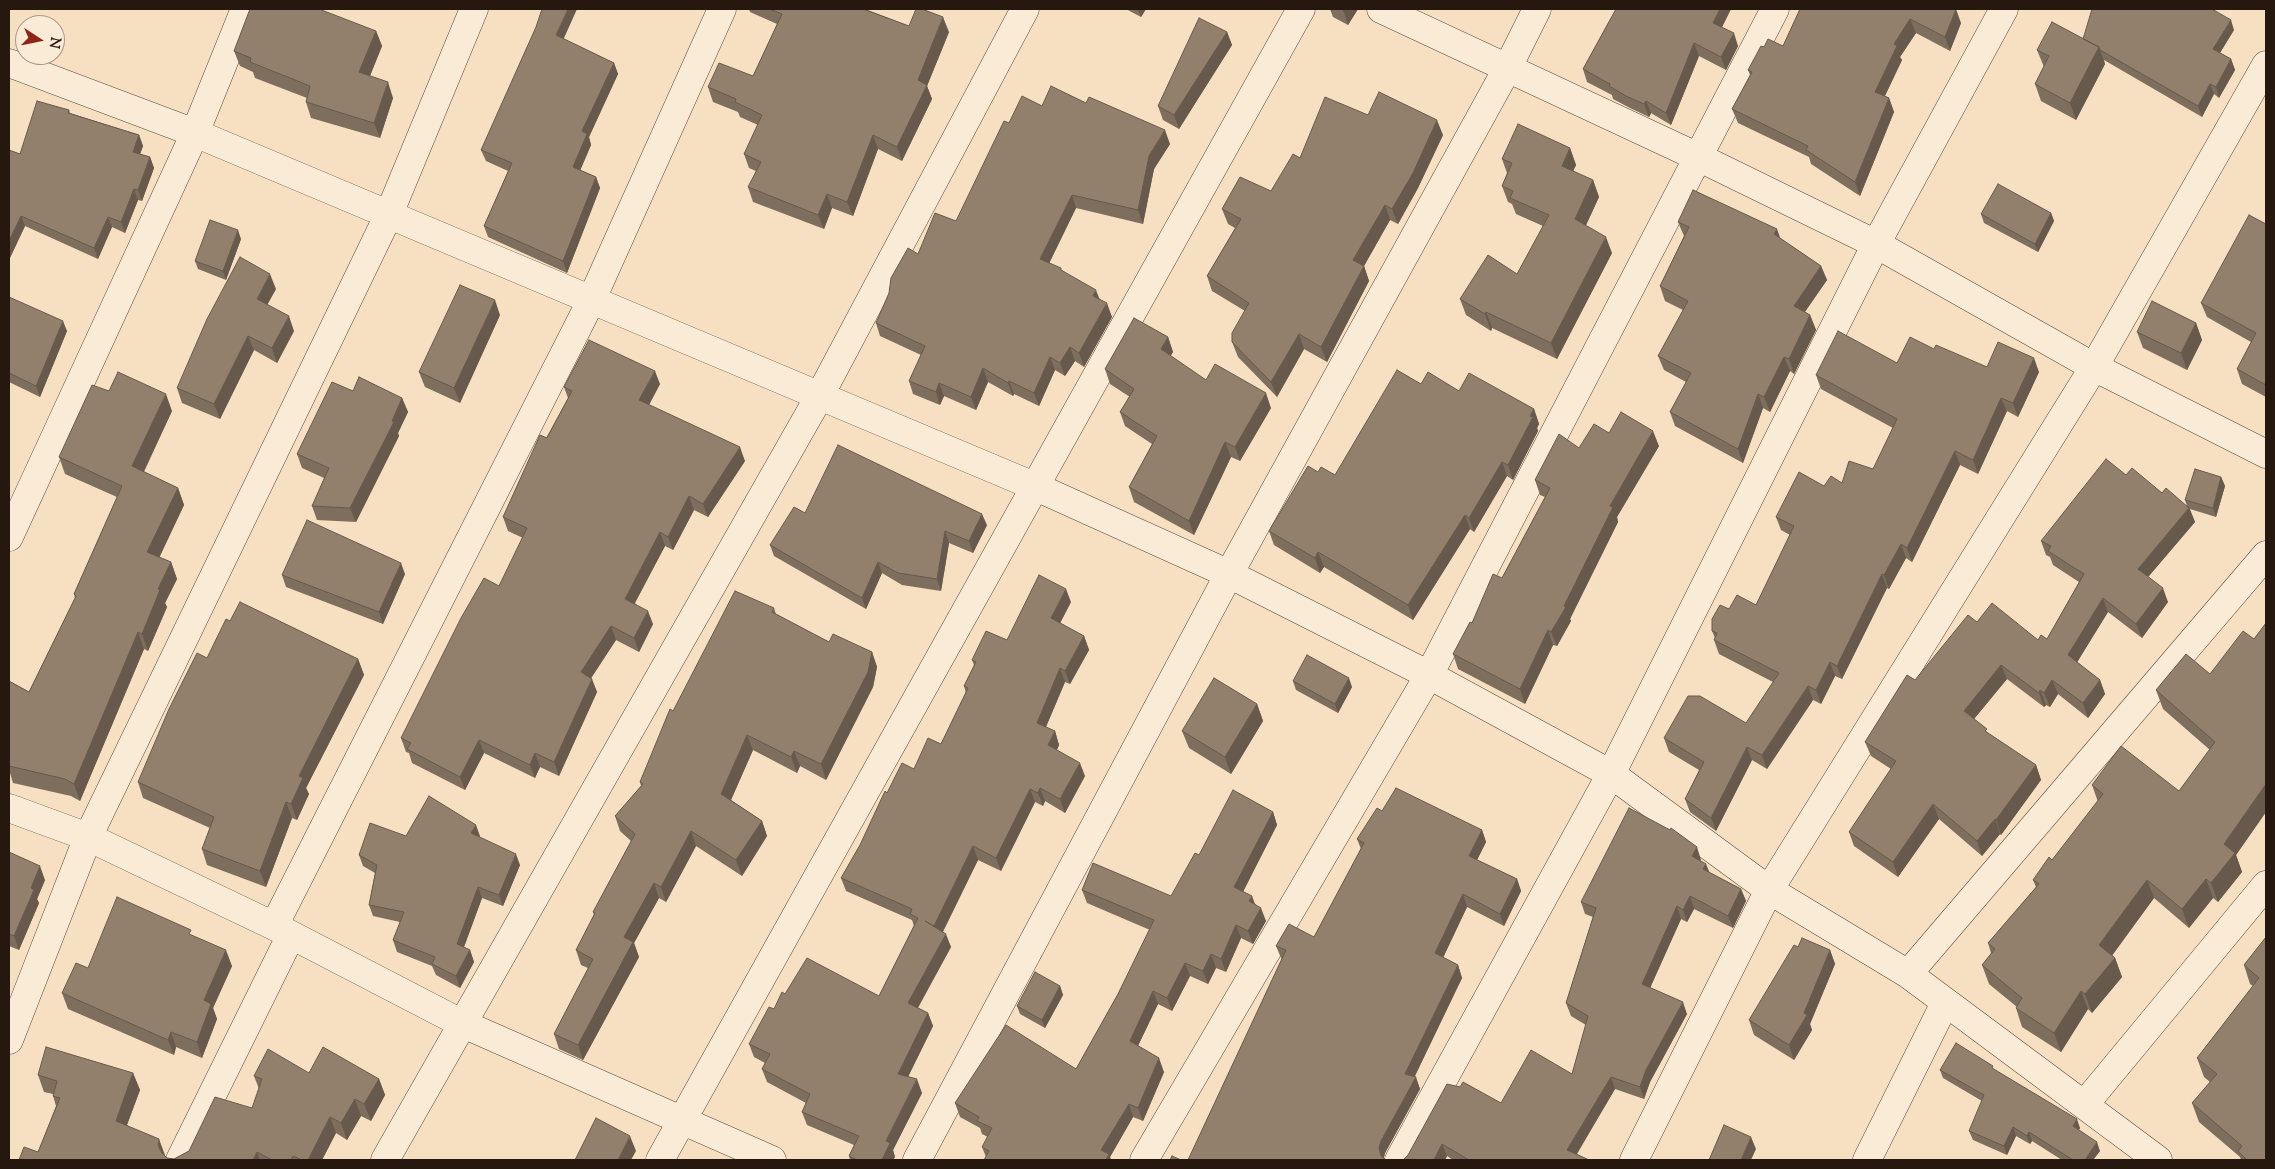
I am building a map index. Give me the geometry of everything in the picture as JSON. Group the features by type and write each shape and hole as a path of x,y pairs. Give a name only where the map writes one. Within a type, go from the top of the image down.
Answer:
{"street":[{"path":"9,537 195,133 245,9"},
{"path":"9,1040 88,837 389,214 474,9"},
{"path":"180,1160 282,930 591,301 722,9"},
{"path":"385,1160 461,1023 819,397 1025,9"},
{"path":"660,1160 1301,9"},
{"path":"1381,9 1698,157 1876,244 2094,367 2266,454"},
{"path":"917,1160 1229,574 1508,69 1537,9"},
{"path":"1144,1160 1429,675 1775,9"},
{"path":"1399,1160 1610,774 1876,244 2004,9"},
{"path":"9,63 195,133 1034,486 1229,574 1429,675 1610,774 1769,890 1908,974 2158,1160"},
{"path":"1634,1160 1769,890 2094,367 2266,65"},
{"path":"1908,974 2266,556"},
{"path":"9,808 88,837 282,930 461,1023 681,1122 772,1160"},
{"path":"2084,1106 2266,885"},
{"path":"1867,1160 1945,1003"}],"building":[{"path":"250,9 319,9 376,31 359,72 388,82 374,123 306,102 310,86 250,62 251,58 234,51"},
{"path":"542,9 568,9 556,35 614,63 582,131 587,134 573,167 596,177 563,261 484,226 512,163 481,150 536,27"},
{"path":"770,9 863,9 909,26 916,9 922,9 943,17 918,80 927,85 897,147 873,135 847,202 827,194 818,215 748,187 761,162 744,154 762,115 735,102 736,99 708,87 719,63 753,76 782,14"},
{"path":"1616,9 1720,9 1713,23 1734,33 1721,57 1694,43 1666,113 1646,101 1644,104 1626,96 1609,86 1610,84 1583,69"},
{"path":"1800,9 1956,9 1945,37 1910,19 1894,44 1897,46 1875,92 1889,98 1855,182 1806,150 1808,146 1732,109 1752,72 1748,70 1761,46 1764,47 1768,39 1783,46"},
{"path":"2092,9 2212,9 2231,20 2213,49 2231,59 2216,87 2210,84 2198,106 2083,39"},
{"path":"1199,18 1227,32 1174,115 1158,106"},
{"path":"2052,22 2099,47 2070,103 2035,84 2049,56 2037,50"},
{"path":"1051,86 1086,103 1089,97 1165,130 1149,156 1138,210 1072,195 1040,259 1061,268 1061,270 1096,290 1093,296 1107,303 1079,353 1070,347 1060,363 1050,357 1034,393 1009,381 1008,383 983,368 971,397 939,383 936,392 909,381 925,346 876,323 889,293 891,278 908,248 918,254 935,213 956,221 1004,121 1009,123 1022,96 1042,106"},
{"path":"1379,92 1437,120 1413,173 1392,209 1385,205 1353,260 1364,266 1321,347 1299,334 1271,382 1232,342 1232,333 1249,303 1207,276 1241,219 1222,209 1240,177 1271,191 1293,154 1300,158 1325,97 1368,115"},
{"path":"37,101 69,110 68,113 139,135 133,152 150,157 138,190 134,189 121,222 108,217 94,248 21,216 9,241 9,150 20,154"},
{"path":"1518,124 1570,148 1562,166 1593,180 1575,219 1606,237 1551,343 1486,312 1485,314 1460,299 1488,255 1517,274 1549,215 1510,198 1513,191 1502,186 1512,163 1502,159"},
{"path":"1998,184 2051,213 2035,244 1981,214"},
{"path":"1693,190 1777,229 1774,234 1821,266 1794,306 1810,315 1789,359 1784,357 1764,397 1758,394 1738,449 1670,412 1691,373 1658,356 1688,301 1660,286 1689,227 1678,222"},
{"path":"2249,215 2266,224 2266,385 2237,369 2256,333 2201,303"},
{"path":"210,220 238,230 223,271 195,261"},
{"path":"240,257 270,274 257,299 289,316 272,348 248,336 214,404 177,388 207,319"},
{"path":"460,285 495,300 454,388 419,372"},
{"path":"9,297 63,321 36,386 9,373"},
{"path":"2152,301 2196,323 2181,353 2137,332"},
{"path":"1134,318 1168,337 1161,349 1206,380 1215,364 1266,393 1235,447 1225,442 1189,521 1129,487 1157,436 1120,412 1134,389 1105,369"},
{"path":"1838,331 1897,363 1910,337 1934,349 1936,345 1987,367 1998,342 2034,358 2013,403 2001,398 1973,460 1955,451 1907,548 1901,544 1884,575 1882,574 1837,666 1830,662 1816,690 1808,686 1762,755 1747,747 1711,818 1685,799 1704,762 1664,738 1688,696 1700,696 1746,723 1779,673 1714,640 1717,633 1712,631 1712,619 1720,605 1729,609 1737,595 1756,605 1794,526 1776,517 1799,472 1824,486 1831,476 1842,483 1849,461 1873,469 1897,419 1816,375"},
{"path":"589,340 655,371 639,400 740,447 703,504 689,496 668,537 660,532 625,599 648,611 634,638 611,626 581,672 592,679 554,762 535,753 530,765 479,740 460,777 407,749 411,743 401,738 461,618 484,578 499,586 527,528 503,517 540,435 547,438 572,391 564,387"},
{"path":"1397,370 1421,384 1428,372 1459,391 1469,373 1534,409 1530,416 1533,417 1508,465 1502,462 1469,518 1465,515 1408,605 1318,552 1315,558 1269,531 1308,466 1318,472 1321,467 1335,475"},
{"path":"118,372 166,394 132,466 178,488 147,552 171,562 158,589 160,590 142,634 138,632 74,784 65,779 9,766 9,681 29,692 76,596 74,594 122,486 59,457 92,385 109,391"},
{"path":"359,377 402,398 392,421 394,422 350,508 312,506 329,468 297,454 332,382 353,391"},
{"path":"1621,412 1653,431 1610,506 1613,507 1564,606 1566,607 1551,632 1548,630 1520,689 1453,654 1470,622 1472,623 1493,574 1502,578 1550,488 1535,480 1559,434 1579,448 1594,424 1609,433"},
{"path":"838,445 982,514 969,541 945,531 937,579 898,573 878,562 862,598 770,545 794,507 805,513"},
{"path":"2106,459 2126,475 2132,468 2162,493 2166,488 2189,508 2138,569 2163,588 2136,624 2103,598 2068,655 2100,680 2083,703 2052,680 2044,693 2040,690 2039,693 2001,665 1964,711 1987,729 1985,731 2036,765 1996,820 1977,841 1933,804 1893,862 1849,832 1896,761 1865,742 1907,675 1915,680 1968,615 1977,622 1992,603 2038,640 2041,635 2047,639 2084,574 2048,551 2051,546 2041,541"},
{"path":"2195,469 2221,477 2213,508 2185,500"},
{"path":"307,520 401,563 379,612 282,575"},
{"path":"1039,575 1066,589 1051,618 1084,636 1065,671 1060,668 1037,723 1055,731 1048,745 1080,763 1060,799 1040,788 1038,793 1030,789 996,858 973,846 934,926 925,921 946,934 908,1003 928,1013 898,1074 917,1079 886,1141 890,1143 882,1160 857,1160 849,1156 859,1136 802,1112 810,1094 762,1069 770,1054 749,1044 769,1007 774,1009 782,992 785,994 807,958 879,996 918,918 910,914 912,909 841,878 860,845 885,791 887,793 902,763 914,769 928,738 941,744 968,688 964,686 976,662 972,660 986,631 1007,640"},
{"path":"735,591 774,608 772,612 829,642 833,634 872,652 868,672 821,764 794,751 791,757 747,735 721,794 762,821 736,860 691,831 661,887 654,883 624,937 633,942 578,1045 554,1034 593,959 576,950 595,913 593,912 635,834 615,816 643,784 640,782 670,709 673,711"},
{"path":"240,602 358,659 299,776 303,778 291,804 286,802 260,871 202,849 214,817 138,782 169,709 197,653 207,658 226,619 230,621"},
{"path":"2266,623 2266,784 2224,844 2235,853 2211,883 2206,879 2182,909 2147,880 2099,945 2115,958 2085,994 2081,991 2054,1033 2016,1008 2022,998 1982,965 1995,949 1988,943 2039,884 2033,880 2049,857 2052,860 2103,794 2092,785 2121,746 2179,791 2215,742 2156,690 2186,654 2210,674 2243,631 2254,639"},
{"path":"1307,655 1349,678 1335,704 1293,681"},
{"path":"1214,678 1257,704 1225,757 1182,731"},
{"path":"1396,788 1482,830 1469,856 1517,879 1500,914 1463,894 1435,953 1458,965 1405,1074 1416,1077 1381,1141 1379,1148 1381,1156 1386,1160 1188,1160 1286,950 1276,946 1289,924 1314,937 1364,843 1357,839 1377,808 1382,811"},
{"path":"1233,790 1273,812 1234,887 1252,896 1249,901 1261,908 1248,931 1236,925 1221,959 1211,954 1203,971 1185,963 1167,998 1153,991 1130,1041 1159,1058 1138,1108 1129,1104 1101,1150 1109,1154 1106,1160 984,1160 989,1151 982,1147 992,1128 977,1121 979,1117 955,1103 1006,1025 1076,1069 1118,994 1154,920 1082,890 1093,863 1171,896 1195,853 1199,855"},
{"path":"429,796 476,825 471,833 516,854 499,895 478,887 457,944 470,950 456,976 432,964 435,957 393,940 404,912 369,905 377,865 359,855 370,823 406,836"},
{"path":"1629,808 1670,830 1671,828 1697,847 1692,856 1706,864 1703,869 1741,889 1728,916 1690,896 1683,910 1677,906 1642,984 1683,1002 1646,1070 1640,1087 1611,1077 1567,1150 1589,1160 1469,1160 1442,1144 1434,1160 1403,1160 1408,1155 1447,1084 1460,1087 1463,1082 1501,1103 1531,1050 1572,1074 1588,1016 1566,1003 1596,908 1581,902"},
{"path":"9,852 40,866 31,888 34,890 14,936 9,934"},
{"path":"117,897 191,930 189,934 226,950 204,1000 211,1004 197,1042 171,1032 168,1040 62,993 76,963 88,968"},
{"path":"2266,937 2266,1160 2247,1160 2238,1151 2242,1146 2192,1103 2217,1074 2197,1058 2259,978 2244,965"},
{"path":"1802,938 1830,950 1804,1013 1807,1015 1789,1045 1749,1020 1794,945 1798,947"},
{"path":"1035,972 1060,986 1042,1020 1017,1006"},
{"path":"1956,1043 1993,1066 1992,1068 2077,1119 2073,1126 2097,1142 2085,1160 2073,1160 2029,1132 2027,1136 2013,1127 2004,1146 1969,1131 1984,1095 1940,1070"},
{"path":"46,1047 133,1073 116,1121 159,1139 158,1145 161,1152 167,1158 174,1159 189,1151 215,1097 252,1108 262,1079 254,1076 268,1049 309,1073 323,1047 379,1079 364,1104 355,1099 341,1123 330,1117 308,1160 302,1160 293,1156 291,1160 272,1160 257,1152 253,1160 19,1160 24,1147 38,1152 60,1098 53,1096 57,1081 38,1075"},
{"path":"596,1118 630,1136 618,1160 575,1160"},
{"path":"1724,1125 1751,1137 1741,1160 1709,1160"},
{"path":"1172,1156 1181,1160 1170,1160"}]}
